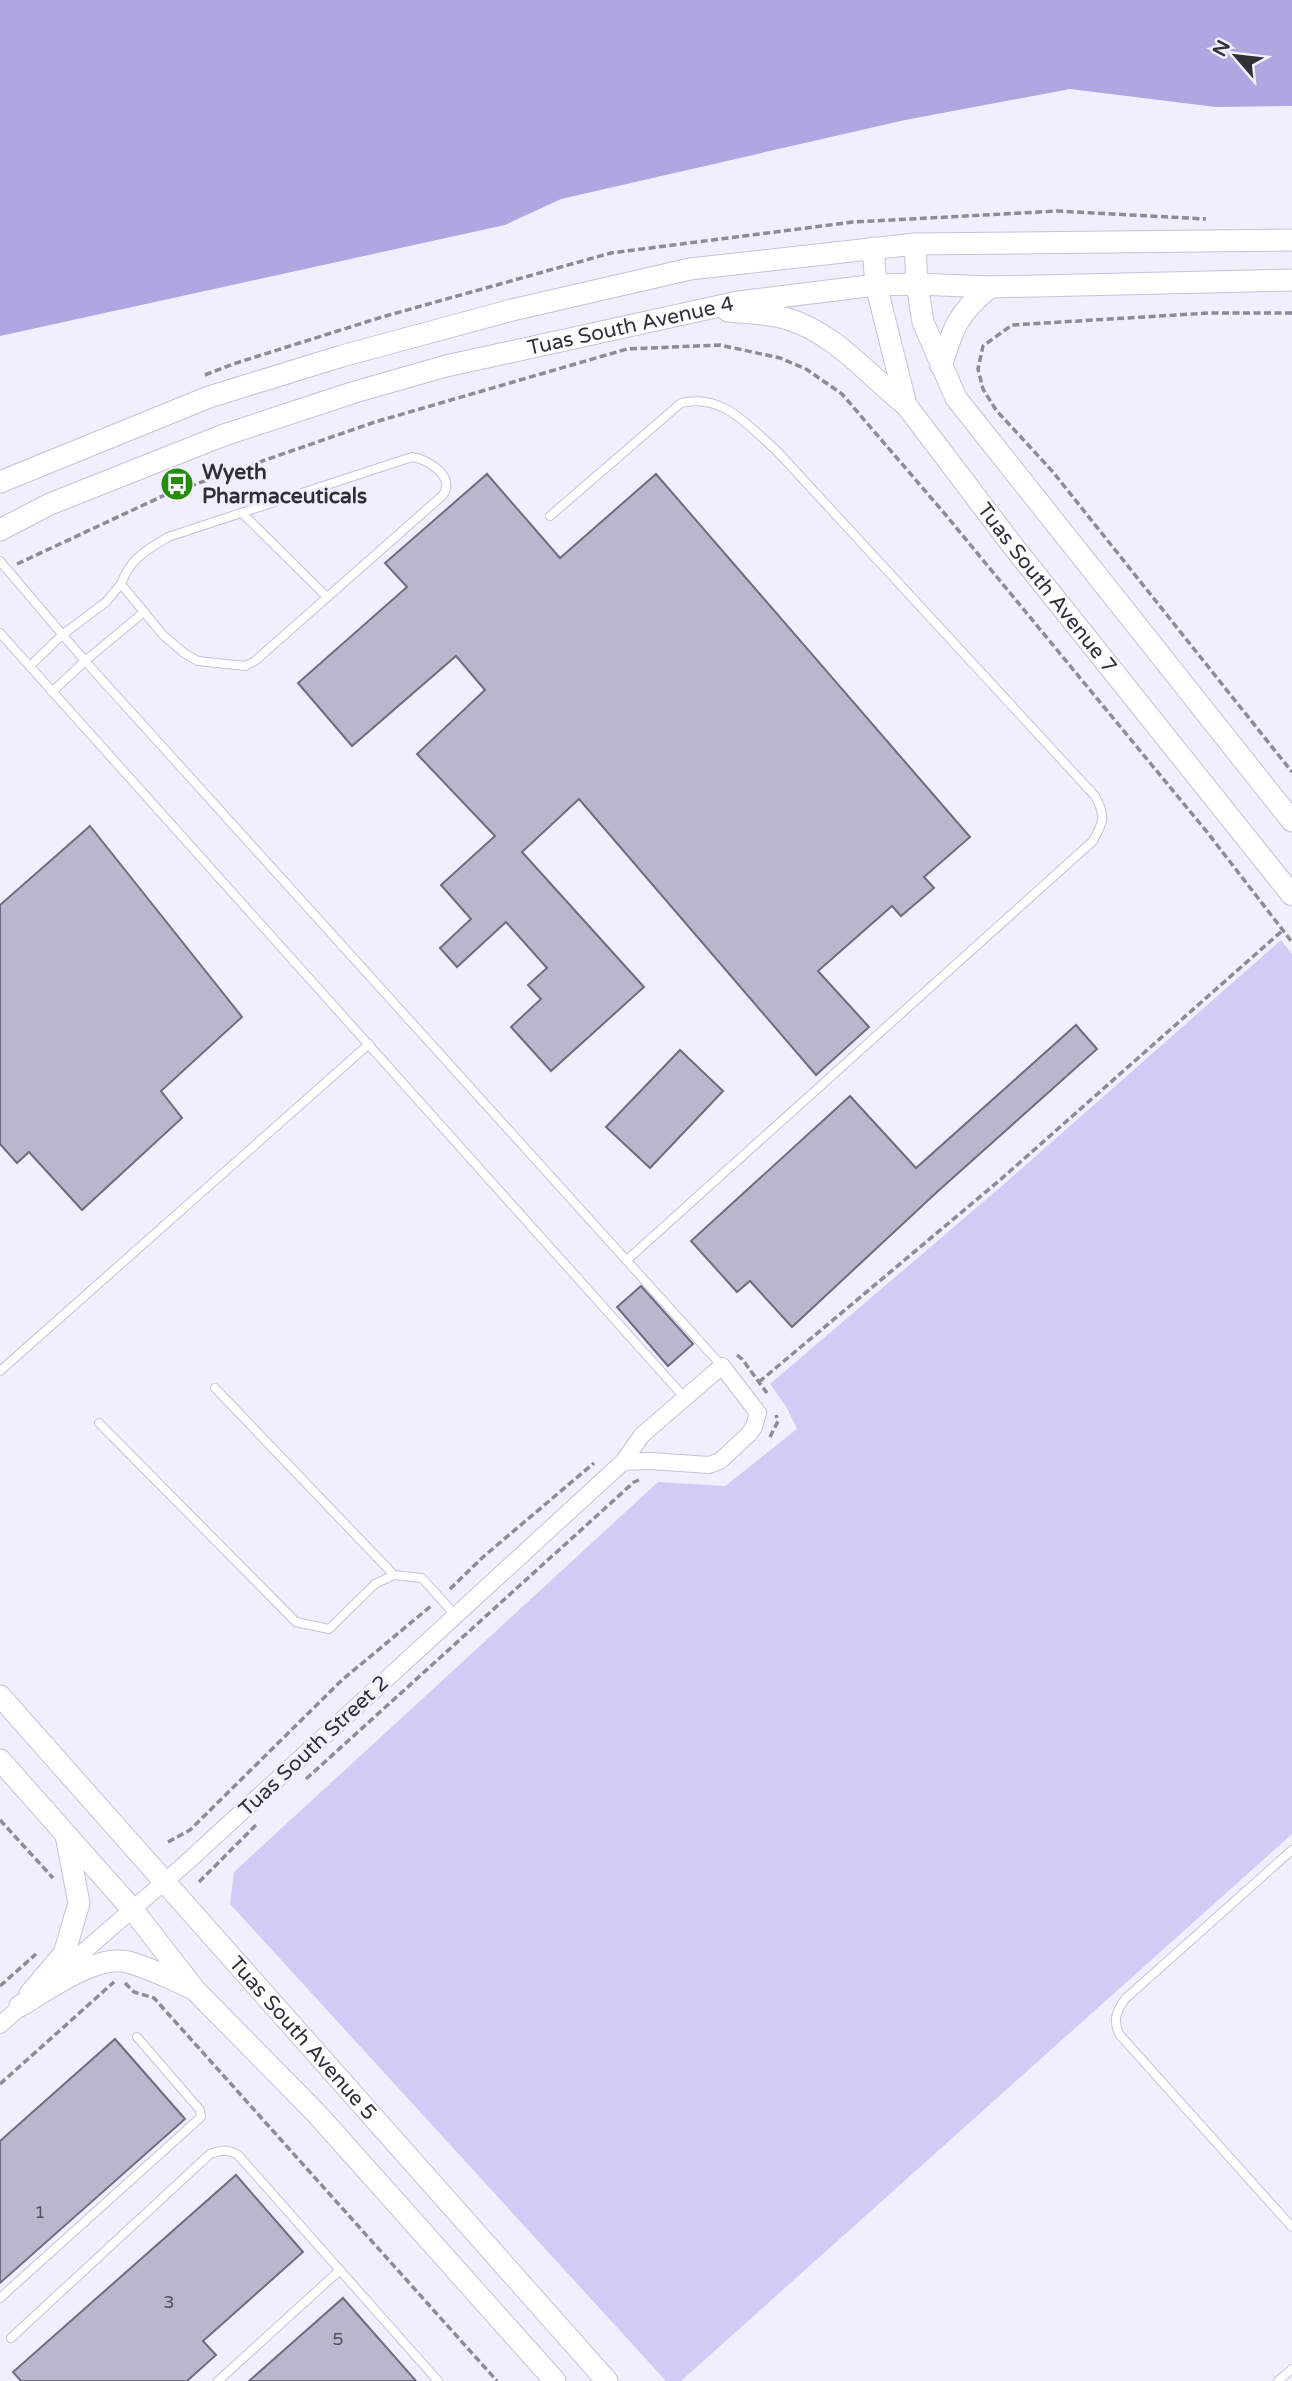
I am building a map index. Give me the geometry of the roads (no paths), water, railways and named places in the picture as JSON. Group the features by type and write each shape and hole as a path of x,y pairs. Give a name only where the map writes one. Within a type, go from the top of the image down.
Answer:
{"street":[{"name":"Tuas South Avenue 4","path":"0,482 209,397 342,356 512,310 690,269 915,244 1292,240"},
{"path":"915,244 923,322 956,398 1292,821"},
{"name":"Tuas South Avenue 7","path":"873,248 876,285 906,405 1013,546 1292,895"},
{"name":"Tuas South Avenue 4","path":"0,530 50,504 224,435 355,392 446,366 706,308 876,285 990,287 1292,280"},
{"path":"941,366 953,330 962,313 990,287"},
{"path":"706,308 785,318 806,326 847,352 875,381 906,405"},
{"path":"623,1462 709,1465 720,1461 749,1434 758,1413 720,1363"},
{"name":"Tuas South Street 2","path":"0,2025 164,1883 456,1616 623,1462 642,1435 720,1363"},
{"name":"Tuas South Avenue 5","path":"0,1696 607,2381"},
{"name":"Tuas South Avenue 5","path":"0,1760 132,1909 195,1990 317,2114 555,2381"},
{"path":"20,2007 64,1954 79,1903 66,1834"},
{"path":"20,2007 83,1970 111,1961 127,1962 195,1990"}],"lane":[{"path":"550,516 681,402 696,399 713,402 731,411 776,450 1095,796 1103,810 1103,823 1093,841 628,1259"},
{"path":"30,666 62,635 106,602 121,584 136,558 168,537 412,457 422,458 432,464 446,481 447,490 443,495 255,661 245,666 198,661 184,653 163,635 121,584"},
{"path":"242,513 327,597"},
{"path":"3,565 85,661 720,1363"},
{"path":"52,692 144,612"},
{"path":"0,633 684,1397"},
{"path":"0,1371 369,1044"},
{"path":"215,1388 394,1575"},
{"path":"99,1423 296,1622 329,1629 375,1584 394,1575 422,1578 456,1616"},
{"path":"1292,1850 1125,1999 1116,2014 1115,2024 1119,2035 1292,2227"},
{"path":"0,2298 201,2118 200,2110 137,2037"},
{"path":"10,2338 210,2154 221,2150 232,2151 438,2381"},
{"path":"218,2381 340,2270"},
{"path":"1278,2381 1292,2369"}],"place":[{"name":"Wyeth Pharmaceuticals","path":"177,484"}]}
